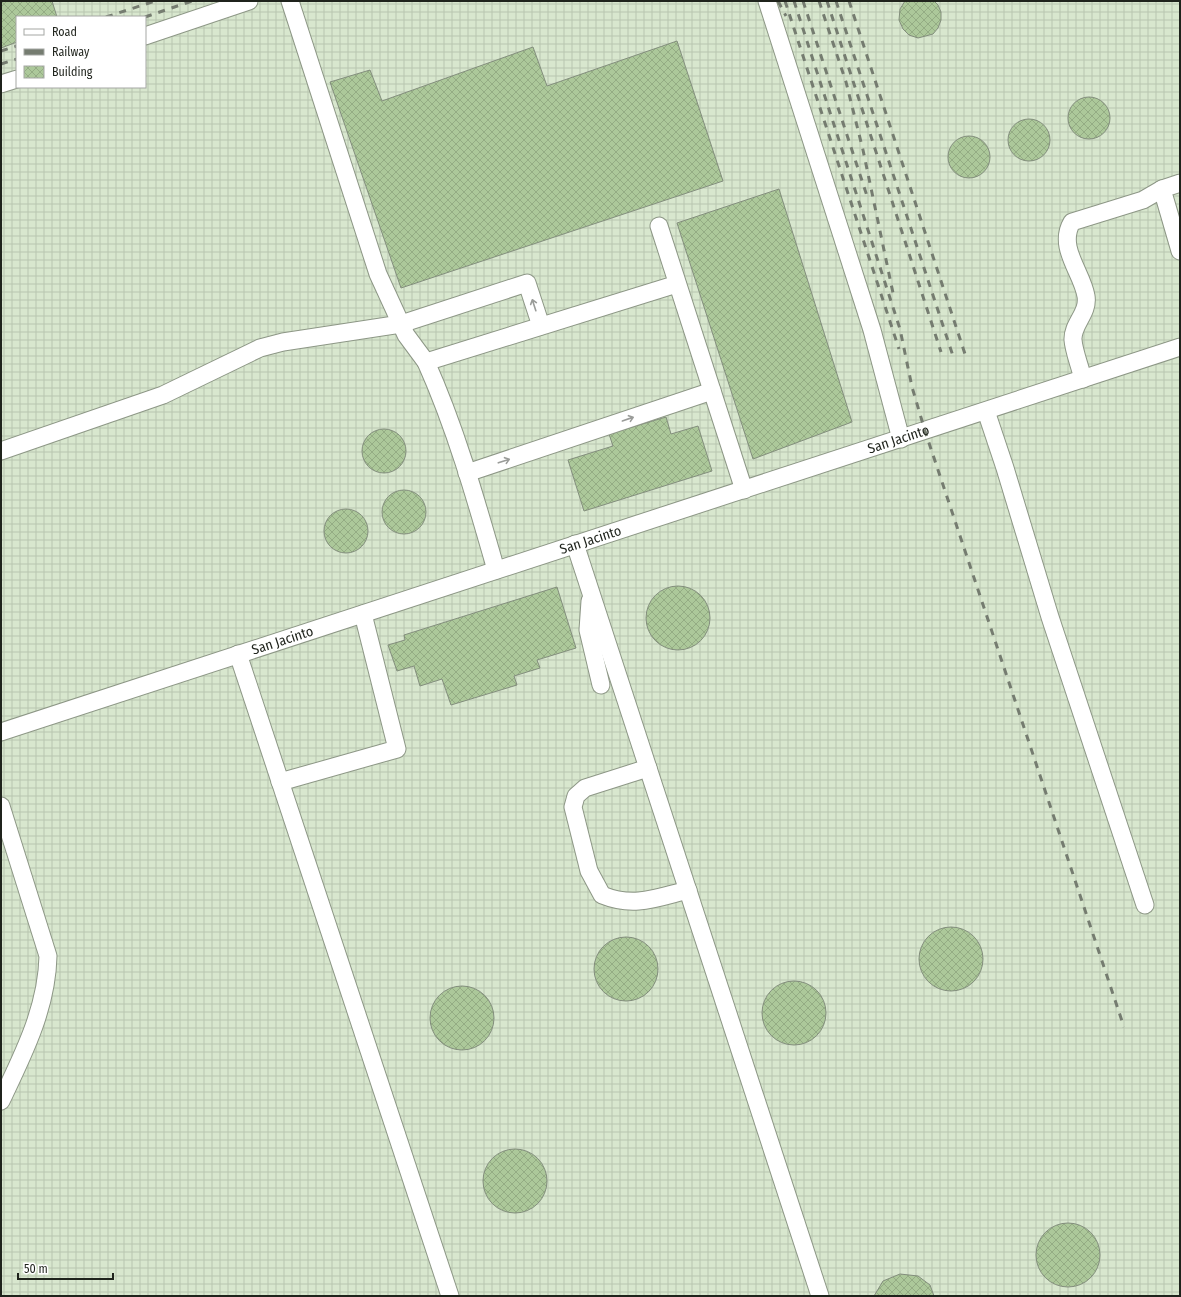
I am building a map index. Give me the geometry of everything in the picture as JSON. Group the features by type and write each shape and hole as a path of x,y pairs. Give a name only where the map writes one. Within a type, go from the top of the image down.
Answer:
{"street":[{"path":"146,36 249,1"},
{"path":"290,1 378,274 406,335 426,362 441,396 467,473 496,570"},
{"path":"767,1 872,330 901,439"},
{"path":"1,84 16,79"},
{"path":"1083,379 1073,340 1074,331 1085,310 1086,295 1068,250 1067,234 1069,226 1072,222 1142,200 1162,189 1180,183"},
{"path":"1162,189 1180,250"},
{"path":"658,226 744,490"},
{"path":"1,451 162,395 260,348 291,341 401,324 527,283 541,326"},
{"path":"426,362 677,284"},
{"name":"San Jacinto","path":"1,732 1180,347"},
{"path":"467,473 712,391"},
{"path":"986,411 1006,468 1050,617 1145,905"},
{"path":"575,544 820,1296"},
{"path":"591,593 588,630 601,685"},
{"path":"280,782 397,749 363,614"},
{"path":"238,654 450,1296"},
{"path":"648,768 584,788 576,796 573,807 589,871 602,895 625,902 644,901 688,890"},
{"path":"1,806 48,956 47,976 30,1041 1,1101"}],"shaded area":[{"path":"1,1 1180,1 1180,1296 1,1296"}],"building":[{"path":"1,1 52,1 57,16 16,16 16,42 1,48"},
{"path":"905,1 934,1 938,5 941,12 941,20 938,28 933,34 918,38 909,35 903,29 899,20 900,9"},
{"path":"677,41 723,181 401,288 330,82 370,70 382,101 533,47 547,86"},
{"path":"1085,97 1093,97 1101,100 1107,106 1110,118 1107,130 1101,136 1093,139 1085,139 1077,136 1071,130 1068,122 1068,114 1071,106 1077,100"},
{"path":"1025,119 1033,119 1041,122 1047,128 1050,140 1047,152 1041,158 1033,161 1025,161 1017,158 1011,152 1008,144 1008,136 1011,128 1017,122"},
{"path":"965,136 973,136 981,139 987,145 990,157 987,169 981,175 973,178 965,178 957,175 951,169 948,161 948,153 951,145 957,139"},
{"path":"779,189 852,422 753,459 677,223"},
{"path":"666,417 671,434 698,426 712,471 584,511 568,460 613,446 609,434"},
{"path":"380,429 388,429 400,435 406,447 406,455 400,467 388,473 380,473 368,467 362,455 362,447 368,435"},
{"path":"400,490 408,490 420,496 426,508 426,516 420,528 408,534 400,534 388,528 382,516 382,508 388,496"},
{"path":"342,509 350,509 362,515 368,527 368,535 362,547 350,553 342,553 330,547 324,535 324,527 330,515"},
{"path":"672,586 684,586 701,595 708,606 710,618 708,630 701,641 684,650 672,650 660,645 651,636 646,624 646,612 651,600 660,591"},
{"path":"557,587 576,648 537,660 540,668 514,676 517,685 451,705 442,679 420,686 414,666 397,671 388,645 405,640 404,635"},
{"path":"945,927 957,927 974,936 981,947 983,959 981,971 974,982 957,991 945,991 933,986 924,977 919,965 919,953 924,941 933,932"},
{"path":"620,937 632,937 649,946 656,957 658,969 656,981 649,992 632,1001 620,1001 608,996 599,987 594,975 594,963 599,951 608,942"},
{"path":"788,981 800,981 817,990 824,1001 826,1013 824,1025 817,1036 800,1045 788,1045 776,1040 767,1031 762,1019 762,1007 767,995 776,986"},
{"path":"456,986 468,986 485,995 492,1006 494,1018 492,1030 485,1041 468,1050 456,1050 444,1045 435,1036 430,1024 430,1012 435,1000 444,991"},
{"path":"509,1149 521,1149 538,1158 545,1169 547,1181 545,1193 538,1204 521,1213 509,1213 497,1208 488,1199 483,1187 483,1175 488,1163 497,1154"},
{"path":"1062,1223 1074,1223 1091,1232 1098,1243 1100,1255 1098,1267 1091,1278 1074,1287 1062,1287 1050,1282 1041,1273 1036,1261 1036,1249 1041,1237 1050,1228"},
{"path":"900,1274 918,1276 930,1285 934,1296 874,1296 883,1281"}],"railway":[{"path":"109,16 155,1"},
{"path":"146,17 192,1"},
{"path":"778,1 786,16"},
{"path":"785,1 899,349"},
{"path":"794,1 900,329 912,387 925,431 1124,1027"},
{"path":"803,1 868,199"},
{"path":"819,1 846,82 863,150 893,293"},
{"path":"827,1 941,352"},
{"path":"836,1 954,359"},
{"path":"849,1 965,354"},
{"path":"1,51 16,46"},
{"path":"1,64 16,59"}]}
